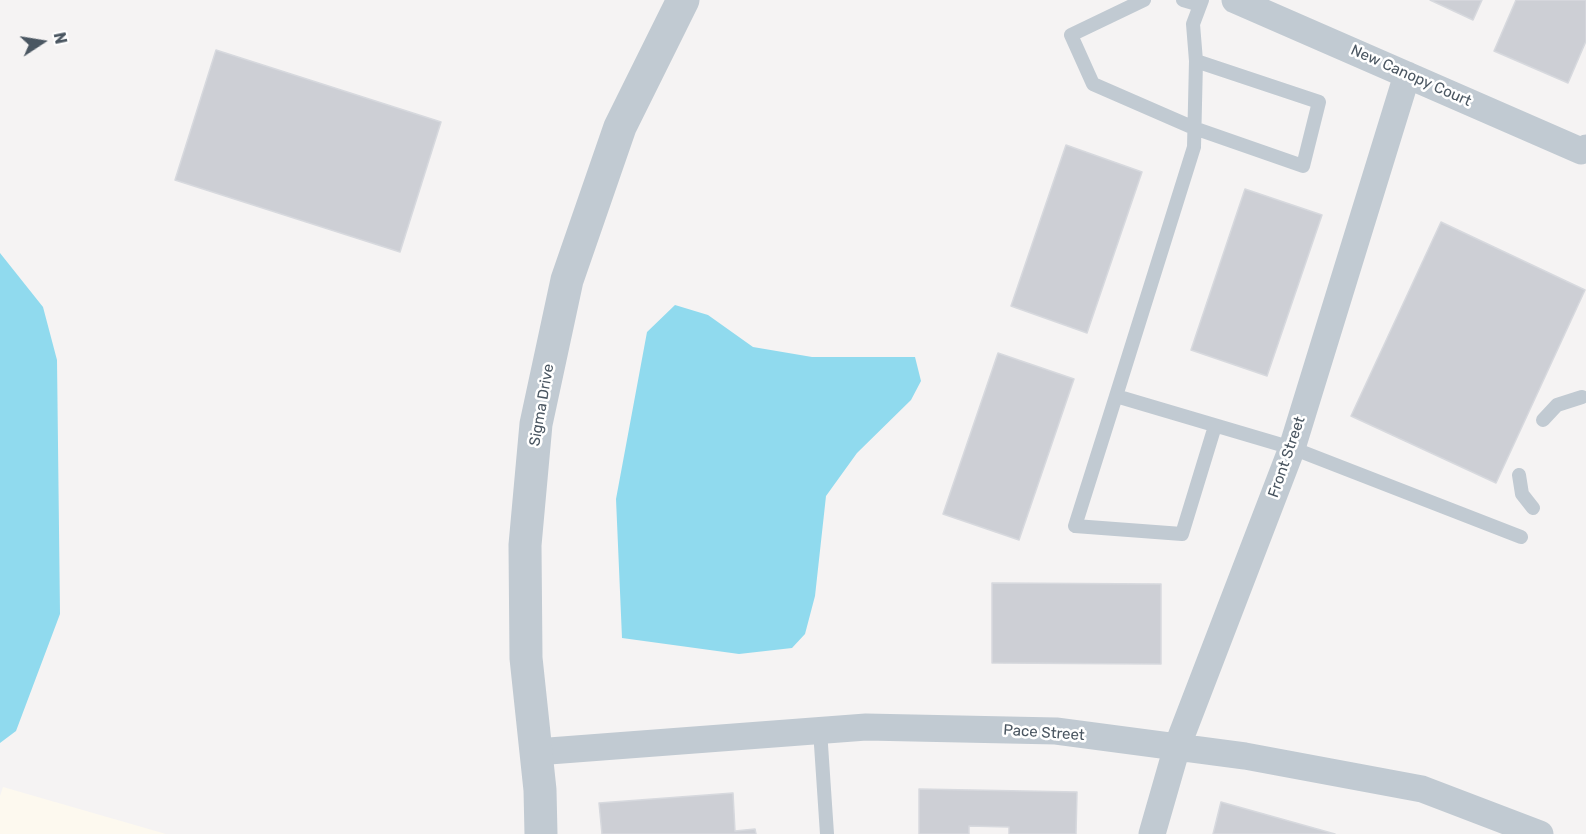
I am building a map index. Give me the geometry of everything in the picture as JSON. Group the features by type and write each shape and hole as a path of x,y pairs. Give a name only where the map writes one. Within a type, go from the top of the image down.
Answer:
{"street":[{"name":"Sigma Drive","path":"541,834 540,790 526,658 525,545 536,424 567,280 574,258 620,127 683,0"},
{"name":"New Canopy Court","path":"1235,0 1581,151 1586,148"},
{"name":"Front Street","path":"1152,834 1177,747 1292,448 1407,75"},
{"name":"Pace Street","path":"536,752 866,727 1056,731 1245,756 1422,789 1540,834"}],"lane":[{"path":"1144,0 1071,35 1093,84 1194,128 1303,166 1319,102 1196,62"},
{"path":"1183,0 1201,3 1193,24 1196,62 1194,147 1075,526 1182,534 1215,426"},
{"path":"1116,396 1292,448 1521,537"},
{"path":"1542,420 1557,405 1582,398"},
{"path":"1519,475 1522,494 1533,508"},
{"path":"820,730 826,834"}],"shaded area":[{"path":"3,787 166,834 0,834 0,796"}],"water":[{"path":"0,253 43,307 57,360 60,614 16,731 0,743"},
{"path":"675,305 708,315 753,347 812,357 915,357 921,381 911,400 857,453 826,496 815,596 805,634 792,648 739,654 622,638 616,499 647,332"}],"building":[{"path":"1430,0 1482,0 1473,20"},
{"path":"1516,0 1586,0 1586,41 1568,83 1494,51"},
{"path":"216,50 441,122 400,252 175,180"},
{"path":"1066,145 1142,172 1087,333 1011,306"},
{"path":"1245,189 1322,215 1267,376 1191,350"},
{"path":"1441,222 1585,290 1496,483 1351,416"},
{"path":"998,353 1074,379 1019,540 943,514"},
{"path":"992,583 1161,584 1161,664 992,663"},
{"path":"919,789 1077,792 1076,834 1009,834 1009,827 969,826 969,834 919,834"},
{"path":"733,793 735,831 755,829 756,834 602,834 599,803"},
{"path":"1221,802 1335,834 1213,834"}]}
